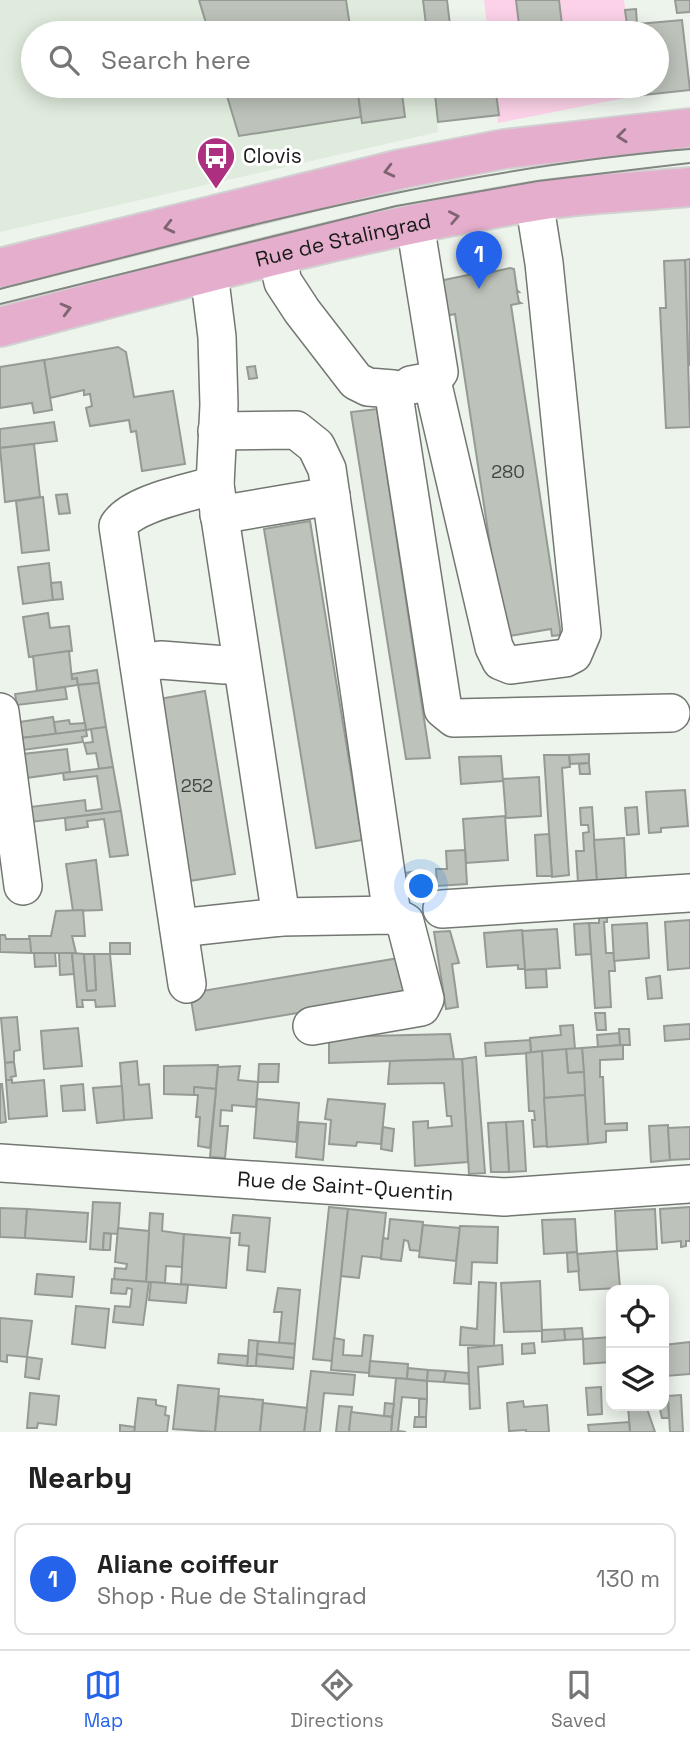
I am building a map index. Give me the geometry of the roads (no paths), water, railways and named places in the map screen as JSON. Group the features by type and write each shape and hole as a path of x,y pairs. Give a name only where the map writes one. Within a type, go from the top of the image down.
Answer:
{"main road":[{"path":"0,268 401,169 504,149 690,128"},
{"name":"Rue de Stalingrad","path":"0,327 209,272 415,224 534,201 690,187"}],"street":[{"path":"432,381 494,647 502,661 511,665 565,658 573,654 582,633 544,263 534,201"},
{"path":"277,256 283,282 356,381 368,387 393,389 432,381 439,372 415,224"},
{"path":"209,272 217,337 217,500 281,917"},
{"path":"393,389 443,709 454,718 671,713"},
{"path":"217,431 296,430 316,446 327,469 392,915"},
{"path":"187,984 118,526 122,520 141,508 217,500 331,496"},
{"path":"139,664 161,660 226,665 241,662"},
{"path":"0,712 23,886"},
{"path":"442,909 690,893"},
{"path":"179,928 281,917 392,915 405,922 425,999 421,1007 312,1026"},
{"name":"Rue de Saint-Quentin","path":"0,1163 504,1197 690,1184"}],"tram line":[{"path":"0,289 257,224 429,186 602,158 690,149"},
{"path":"0,304 396,206 538,181 690,163"}],"place":[{"name":"Clovis","path":"216,190"},
{"name":"Aliane coiffeur","path":"479,289"}]}
